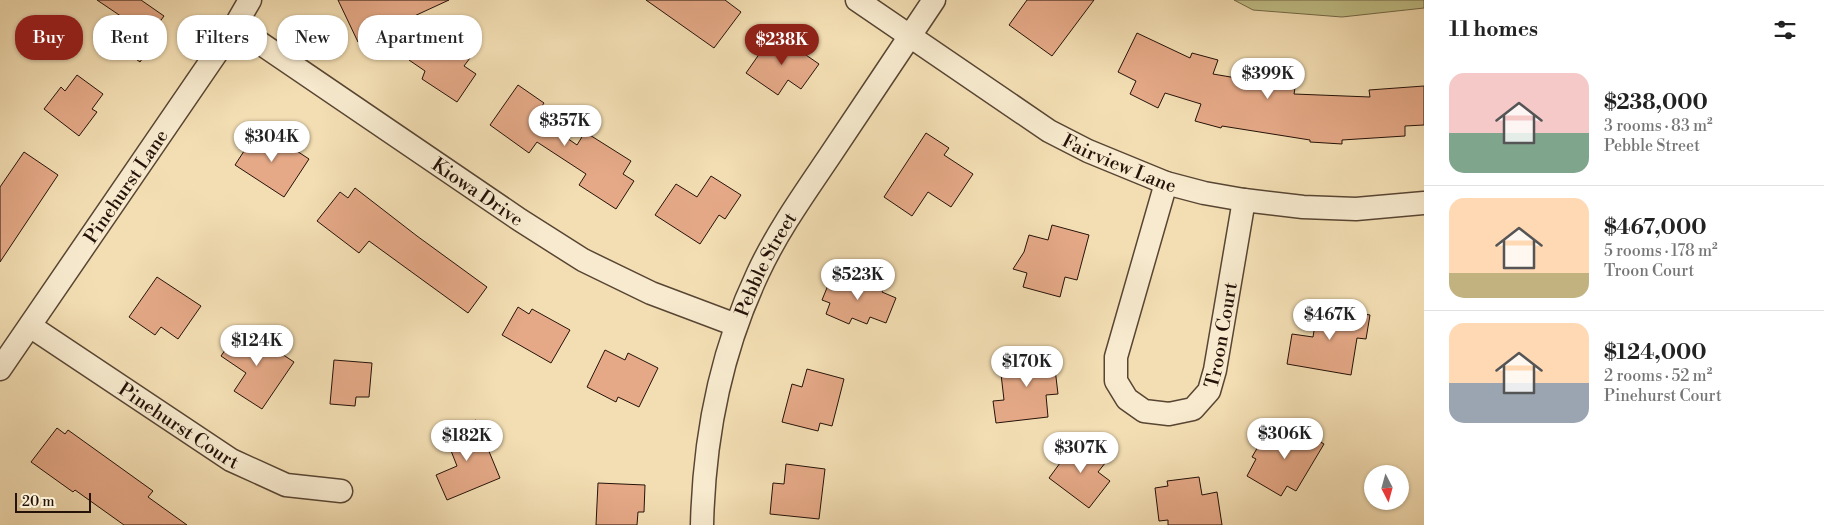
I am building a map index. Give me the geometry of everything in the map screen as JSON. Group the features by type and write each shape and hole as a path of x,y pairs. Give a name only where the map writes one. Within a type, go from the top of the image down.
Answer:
{"street":[{"name":"Pinehurst Lane","path":"242,15 250,0"},
{"name":"Fairview Lane","path":"857,0 1049,131 1088,151 1166,183 1204,193 1303,207 1356,209 1424,203"},
{"name":"Pebble Street","path":"702,525 703,485 708,437 719,385 736,324 758,272 789,217 934,0"},
{"name":"Kiowa Drive","path":"267,47 520,220 584,260 651,293 736,324"},
{"name":"Pinehurst Lane","path":"0,369 213,60"},
{"name":"Troon Court","path":"1166,183 1116,357 1116,381 1127,399 1144,411 1169,414 1193,409 1209,391 1244,200"},
{"name":"Pinehurst Court","path":"30,326 231,460 286,485 340,491"}],"shaded area":[{"path":"1234,0 1424,0 1424,8 1342,17 1253,10"}],"building":[{"path":"97,0 141,0 163,15 119,15"},
{"path":"338,0 449,0 416,15 358,15 358,42 348,21 348,15 345,15"},
{"path":"646,0 725,0 741,12 714,48"},
{"path":"1027,0 1094,0 1052,56 1009,25"},
{"path":"774,33 819,64 801,89 788,80 778,95 746,73"},
{"path":"1137,33 1190,58 1192,53 1218,60 1213,74 1295,88 1294,94 1370,97 1369,90 1424,86 1424,125 1405,126 1405,136 1342,140 1342,144 1310,142 1310,140 1222,126 1221,128 1195,121 1201,104 1165,93 1158,108 1130,94 1136,81 1118,72"},
{"path":"409,60 468,60 464,66 476,74 457,102 422,79 425,71"},
{"path":"77,75 103,94 92,109 97,112 79,136 44,109 61,87 65,91"},
{"path":"518,85 544,103 535,116 577,145 585,132 631,161 623,174 634,181 616,209 579,185 586,174 537,142 529,153 490,125"},
{"path":"257,131 277,144 280,140 309,159 284,197 235,165"},
{"path":"926,133 949,148 944,155 973,174 951,207 928,192 912,216 884,197"},
{"path":"24,152 58,175 0,262 0,187"},
{"path":"711,176 741,195 725,219 719,215 700,244 655,215 676,184 697,197"},
{"path":"355,188 487,287 468,313 369,241 359,253 317,221 340,192 348,198"},
{"path":"1052,225 1089,235 1077,280 1065,277 1060,297 1023,287 1027,273 1013,269 1024,252 1029,235 1048,240"},
{"path":"850,274 884,288 882,292 896,298 886,323 870,317 867,324 852,318 849,324 826,314 830,303 822,300 831,278 846,283"},
{"path":"157,277 201,306 178,339 161,327 155,335 129,317"},
{"path":"1318,306 1370,315 1366,339 1357,338 1351,375 1287,364 1292,334 1313,337"},
{"path":"518,307 529,314 532,309 570,330 551,363 502,335"},
{"path":"241,327 294,362 262,409 234,391 246,373 221,356"},
{"path":"605,350 625,360 628,353 658,368 639,407 618,397 616,402 587,387"},
{"path":"1053,352 1058,394 1046,395 1048,417 996,423 993,401 1004,400 1001,374 1007,373 1005,358"},
{"path":"334,360 372,363 369,397 356,397 355,406 330,404"},
{"path":"807,369 844,379 832,426 820,423 818,431 782,422 792,384 802,387"},
{"path":"476,420 500,478 447,500 436,475 457,466 444,433"},
{"path":"1288,424 1324,444 1296,491 1287,486 1281,496 1247,476 1256,459 1252,457 1263,438 1276,445"},
{"path":"57,428 65,434 68,430 153,491 148,497 187,525 124,525 31,462"},
{"path":"1077,440 1106,462 1098,472 1110,481 1089,508 1049,478"},
{"path":"786,464 825,469 819,519 770,514 773,483 784,484"},
{"path":"1199,477 1202,495 1217,492 1222,525 1168,525 1168,520 1159,521 1155,488 1168,486 1167,481"},
{"path":"598,483 645,485 644,512 638,512 637,525 596,525"}]}
